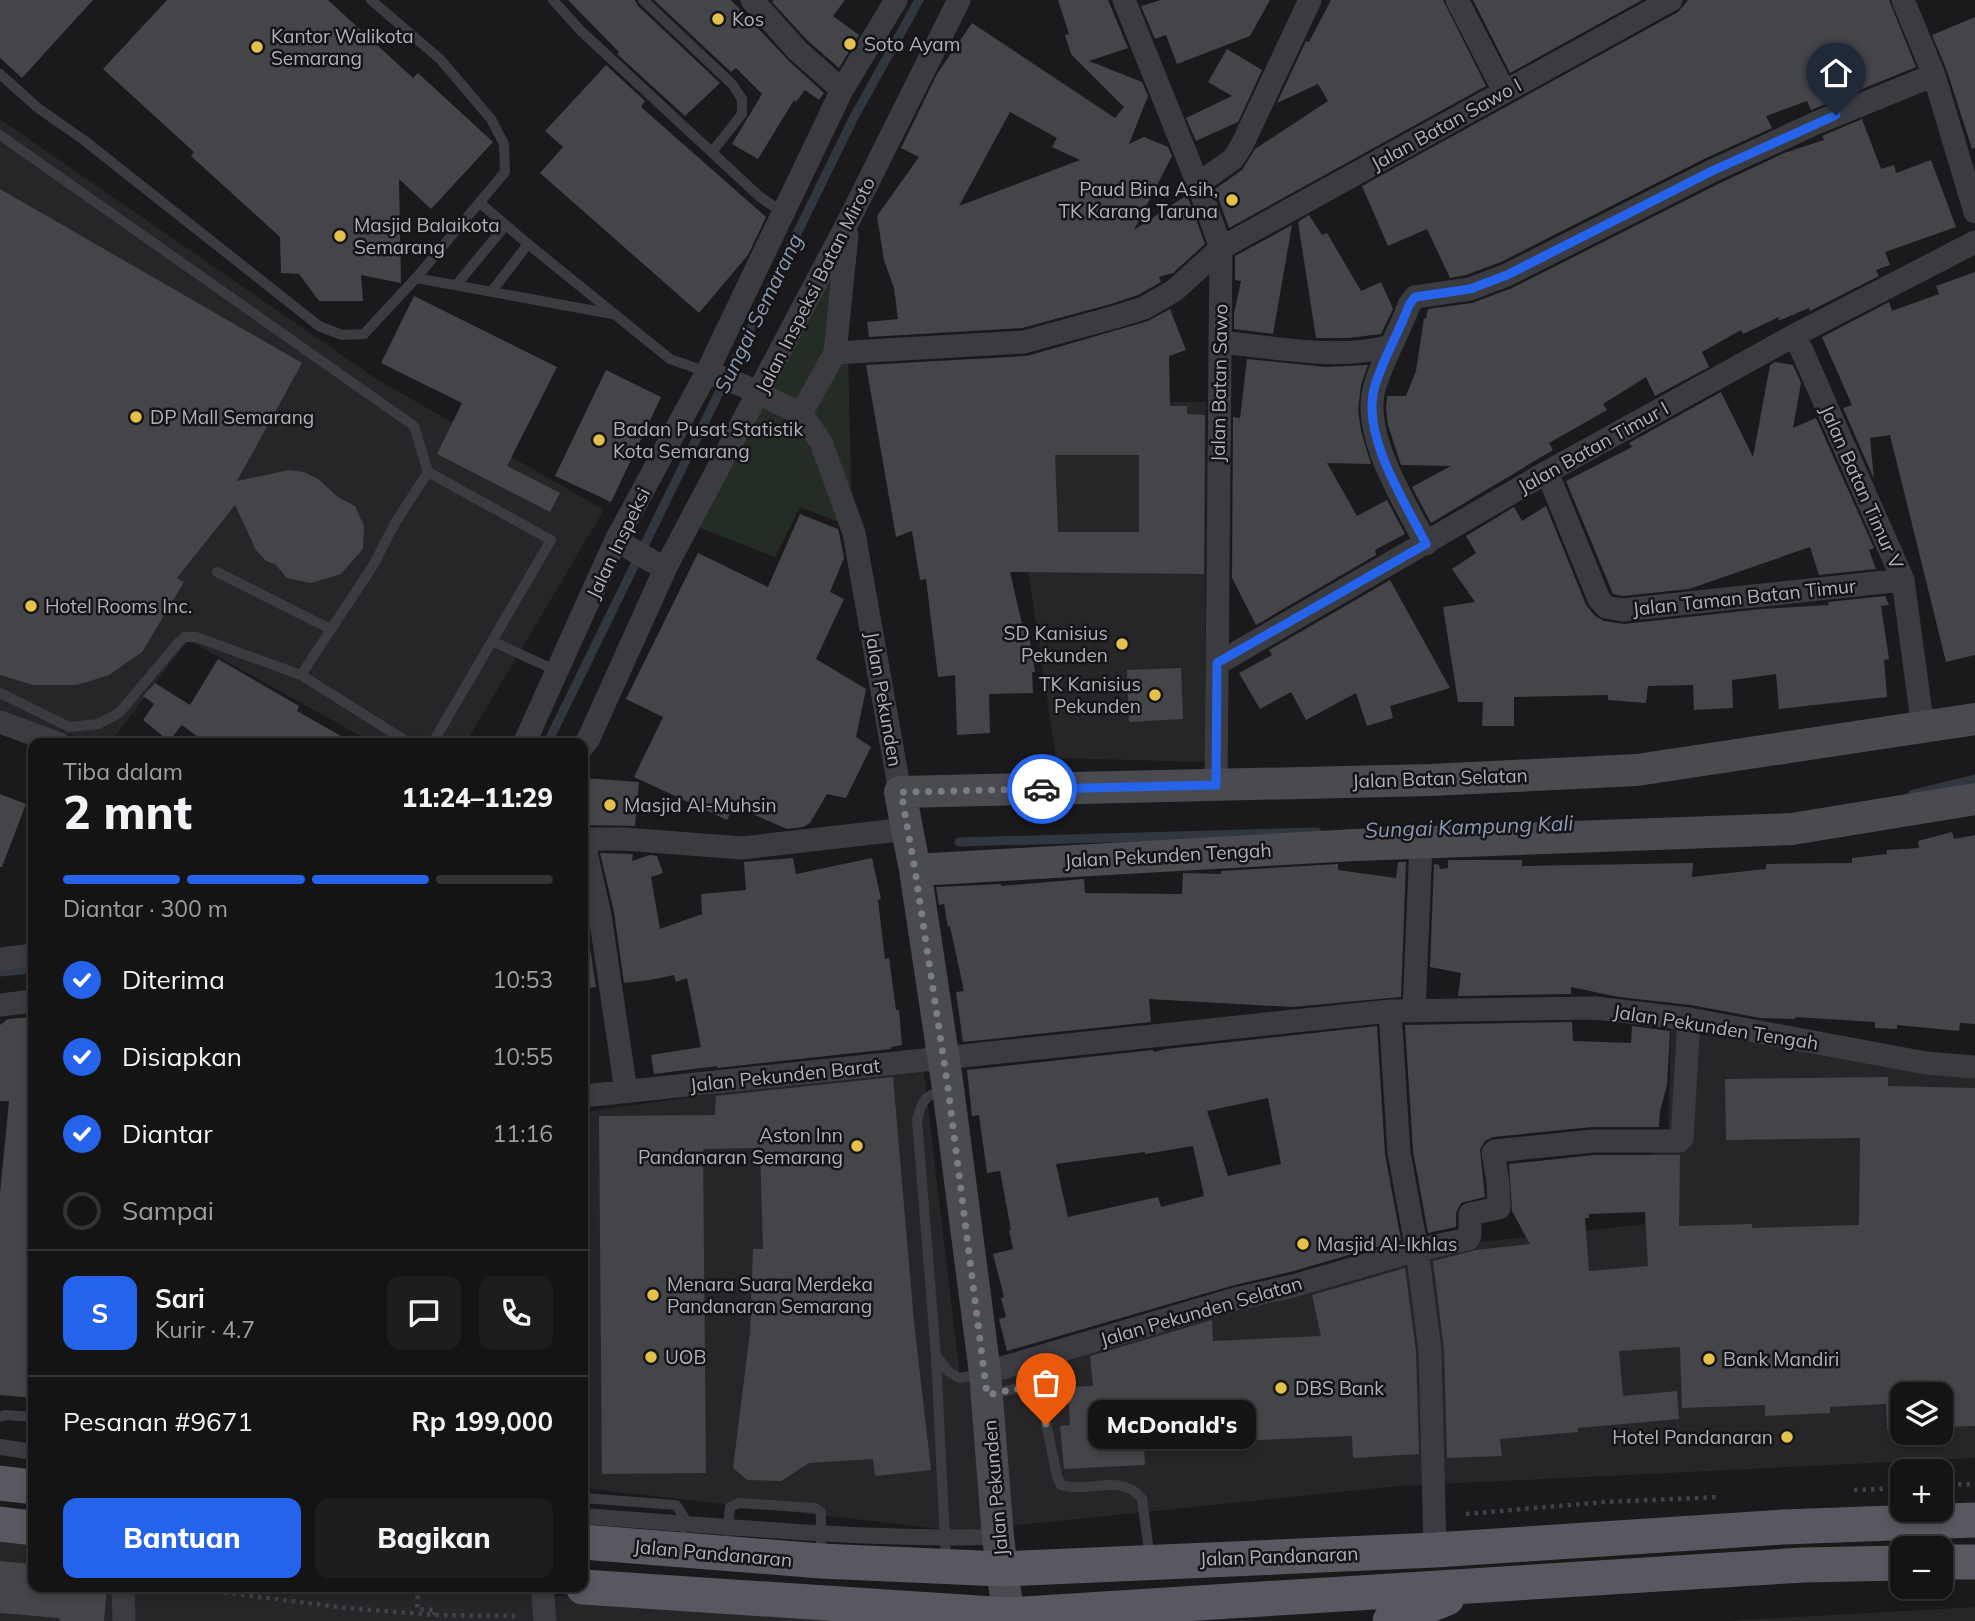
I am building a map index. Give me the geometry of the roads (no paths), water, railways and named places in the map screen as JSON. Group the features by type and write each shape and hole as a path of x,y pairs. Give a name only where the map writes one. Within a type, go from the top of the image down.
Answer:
{"main road":[{"name":"Jalan Batan Selatan","path":"901,792 1431,780 1637,770 1975,719"},
{"name":"Jalan Pekunden","path":"901,792 946,1073 986,1384 1008,1618"},
{"name":"Jalan Pekunden Tengah","path":"915,870 1341,846 1792,829 1975,799"},
{"path":"0,1483 28,1486"},
{"name":"Jalan Pandanaran","path":"588,1542 682,1537 821,1548 1000,1553 1150,1562 1435,1550 1783,1527 1975,1520"},
{"path":"0,1524 28,1527"},
{"path":"1953,1562 1975,1562"},
{"name":"Jalan Pandanaran","path":"588,1587 1008,1618 1803,1565 1890,1563"},
{"path":"1390,1621 1476,1586"}],"street":[{"path":"752,0 799,51 842,90"},
{"name":"Jalan Inspeksi","path":"527,738 619,541 712,373 782,212 842,90 896,0"},
{"name":"Jalan Inspeksi Batan Miroto","path":"588,740 661,565 751,390 848,222 959,0"},
{"name":"Jalan Batan Sawo","path":"1124,0 1221,248 1216,785"},
{"path":"1198,184 1233,159 1242,145 1310,0"},
{"path":"1457,0 1504,91"},
{"name":"Jalan Batan Sawo I","path":"835,353 1024,342 1144,308 1175,290 1221,248 1671,0"},
{"path":"1903,0 1934,75 1975,212"},
{"path":"1426,544 1381,452 1375,429 1374,390 1409,305 1415,297 1470,289 1507,275 1712,171 1816,123 1934,75"},
{"path":"712,373 801,414 835,353 848,222"},
{"name":"Jalan Batan Timur I","path":"1217,663 1547,472 1795,335 1975,242"},
{"name":"Jalan Batan Timur V","path":"1795,335 1903,580 1923,728"},
{"path":"1220,342 1330,352 1366,352 1391,346"},
{"name":"Jalan Pekunden","path":"801,414 821,442 853,533 901,792"},
{"name":"Jalan Taman Batan Timur","path":"1547,472 1599,599 1606,607 1623,610 1903,580"},
{"path":"619,541 661,565"},
{"path":"0,722 44,738"},
{"path":"588,839 624,839 742,848 907,829"},
{"path":"1414,1011 1421,844"},
{"path":"588,861 600,915 625,1091"},
{"path":"0,958 28,955"},
{"path":"0,1005 28,1001"},
{"name":"Jalan Pekunden Tengah","path":"946,1073 1390,1011 1595,1008 1689,1019 1926,1063 1975,1067"},
{"path":"1390,1011 1399,1153 1417,1250 1430,1350 1435,1550"},
{"name":"Jalan Pekunden Selatan","path":"986,1384 1235,1299 1468,1239 1470,1214 1498,1209 1498,1182 1493,1153 1495,1151 1593,1141 1681,1139 1689,1019"},
{"name":"Jalan Pekunden Barat","path":"588,1095 946,1073"},
{"path":"0,1447 28,1451"},
{"path":"588,1517 682,1537"},
{"path":"123,1592 124,1621"},
{"path":"542,1592 545,1618"}],"lane":[{"path":"0,74 37,108 85,141 319,326 342,335 364,334 416,278 505,172 504,144 491,119 440,59 371,0"},
{"path":"552,0 581,31 760,197 782,212"},
{"path":"643,0 732,84 742,99 742,114 712,152"},
{"path":"0,135 414,426 428,472 551,540 435,738"},
{"path":"480,203 670,359 712,373"},
{"path":"457,284 505,226"},
{"path":"492,291 528,244"},
{"path":"416,278 614,315"},
{"path":"301,675 374,564 428,472"},
{"path":"218,572 330,629"},
{"path":"0,693 69,727 98,724 119,713 178,643 185,637 196,637 301,675 401,738"},
{"path":"492,641 557,671"},
{"path":"946,1073 920,1106 917,1120 936,1356 946,1553"},
{"path":"936,1356 949,1372 959,1378 1032,1390 1041,1399 1061,1485 1070,1488 1126,1485 1136,1491 1142,1499 1150,1562"},
{"path":"0,1417 28,1417"},
{"path":"588,1499 676,1505 685,1519 682,1537"},
{"path":"725,1541 730,1507 739,1503 814,1507 821,1512 821,1548"}],"waterway":[{"name":"Sungai Semarang","path":"550,738 854,117 919,0"},
{"name":"Sungai Kampung Kali","path":"1913,794 1975,779"},
{"name":"Sungai Kampung Kali","path":"959,842 1317,832"},
{"name":"Sungai Semarang","path":"0,972 28,969"}],"place":[{"name":"Kos","path":"718,19"},
{"name":"Soto Ayam","path":"850,44"},
{"name":"Kantor Walikota Semarang","path":"257,47"},
{"name":"Paud Bina Asih, TK Karang Taruna","path":"1232,200"},
{"name":"Masjid Balaikota Semarang","path":"340,236"},
{"name":"DP Mall Semarang","path":"136,417"},
{"name":"Badan Pusat Statistik Kota Semarang","path":"599,440"},
{"name":"Hotel Rooms Inc.","path":"31,606"},
{"name":"SD Kanisius Pekunden","path":"1122,644"},
{"name":"TK Kanisius Pekunden","path":"1155,695"},
{"name":"Masjid Al-Muhsin","path":"610,805"},
{"name":"Aston Inn Pandanaran Semarang","path":"857,1146"},
{"name":"Masjid Al-Ikhlas","path":"1303,1244"},
{"name":"Menara Suara Merdeka Pandanaran Semarang","path":"653,1295"},
{"name":"UOB","path":"651,1357"},
{"name":"Bank Mandiri","path":"1709,1359"},
{"name":"DBS Bank","path":"1281,1388"},
{"name":"McDonald's","path":"1046,1425"},
{"name":"Hotel Pandanaran","path":"1787,1437"}]}
